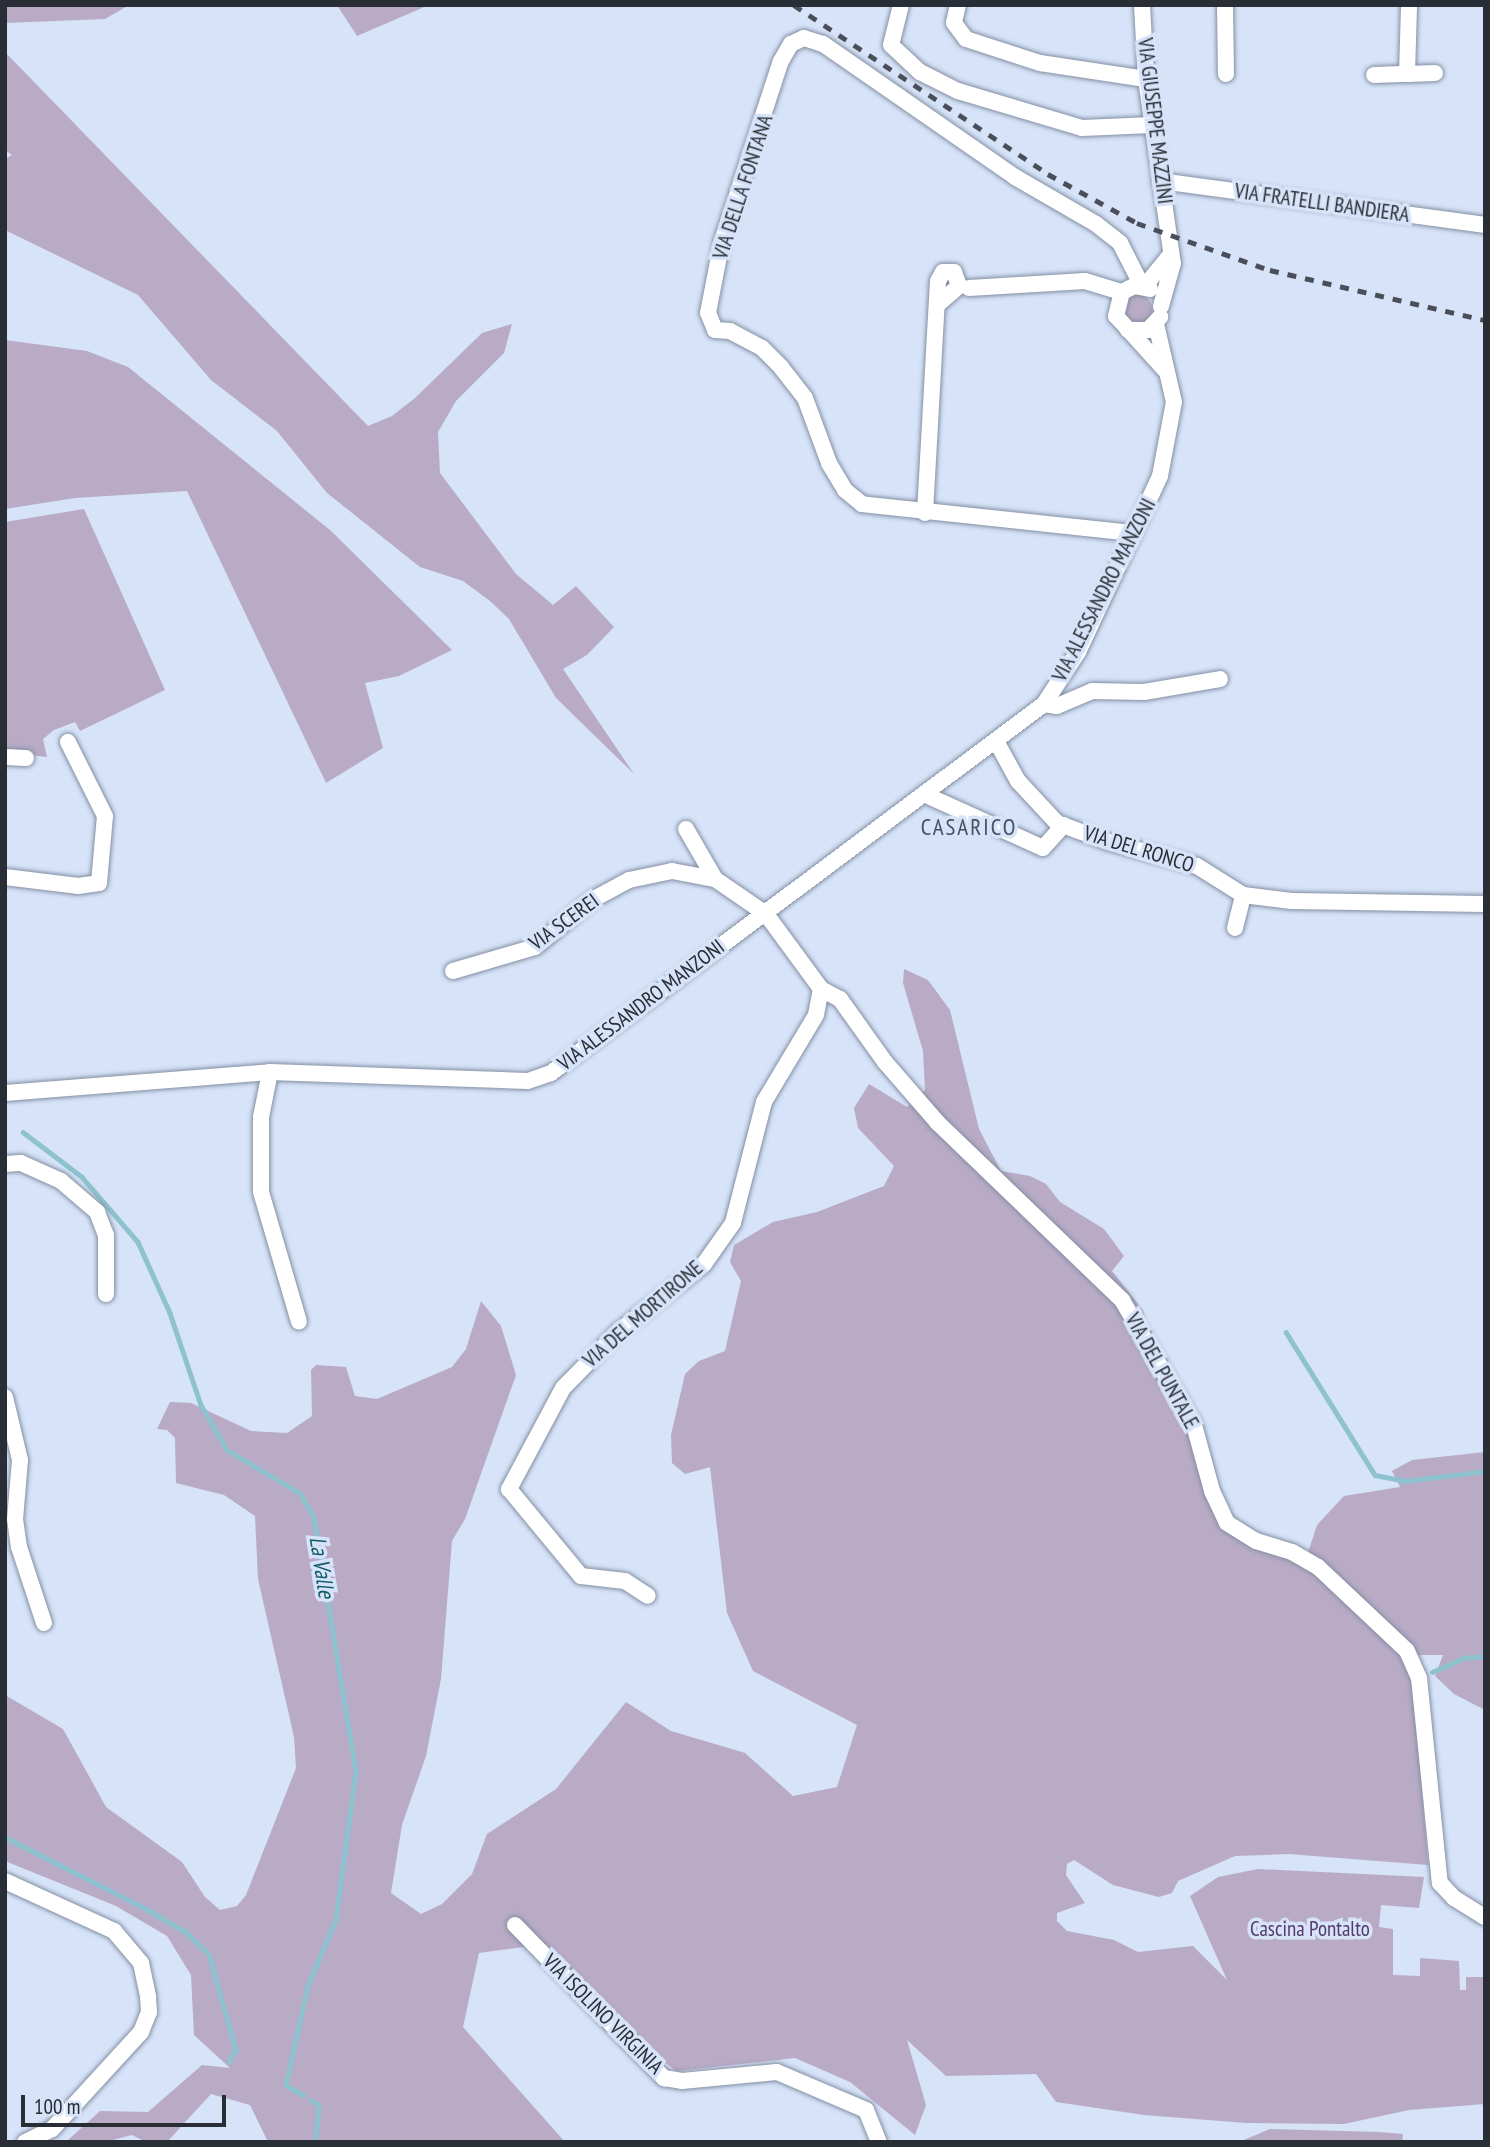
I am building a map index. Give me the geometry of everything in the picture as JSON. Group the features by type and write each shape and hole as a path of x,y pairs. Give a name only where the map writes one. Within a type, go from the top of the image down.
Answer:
{"street":[{"path":"901,5 891,45 920,72 958,90 1082,128 1152,125"},
{"path":"958,5 954,23 966,39 1040,62 1146,79"},
{"name":"VIA GIUSEPPE MAZZINI","path":"1142,5 1146,79 1171,254"},
{"path":"1225,5 1226,74"},
{"path":"1407,74 1409,5"},
{"name":"VIA DELLA FONTANA","path":"1132,533 925,513 862,504 845,490 829,463 804,398 782,367 762,348 730,331 715,330 709,322 722,241 781,61 791,44 804,38 823,44 1015,177 1091,220 1114,240 1133,288"},
{"path":"1374,75 1435,73"},
{"name":"VIA FRATELLI BANDIERA","path":"1160,181 1485,225"},
{"path":"1115,307 1171,254"},
{"name":"VIA ALESSANDRO MANZONI","path":"5,1093 270,1072 528,1081 551,1073 926,795 1044,704 1078,652 1160,476 1173,420 1173,395 1156,324 1172,270 1171,254"},
{"path":"969,288 1066,285 1086,281 1155,293 1161,306"},
{"path":"1066,285 1101,295 1115,307 1119,324 1166,370"},
{"path":"925,513 937,305"},
{"path":"1128,330 1141,332 1156,324"},
{"path":"1044,704 1057,706 1092,691 1144,692 1220,679"},
{"name":"VIA DEL RONCO","path":"996,741 1018,781 1065,825 1198,866 1242,895 1292,901 1485,904"},
{"path":"5,877 78,886 99,883 105,816 68,742"},
{"path":"5,757 26,758"},
{"path":"926,795 1043,848 1065,825"},
{"name":"VIA SCEREI","path":"686,830 715,879"},
{"name":"VIA SCEREI","path":"453,971 536,947 592,900 629,880 672,871 715,879 766,914"},
{"path":"1235,928 1242,895"},
{"path":"766,914 821,989"},
{"name":"VIA DEL MORTIRONE","path":"648,1596 625,1581 581,1576 509,1489 563,1388 618,1332 704,1264 733,1223 764,1102 816,1015 821,989"},
{"name":"VIA DEL PUNTALE","path":"821,989 840,999 885,1062 938,1123 1122,1300 1195,1425 1212,1491 1227,1523 1247,1537 1292,1552 1318,1567 1408,1651 1419,1678 1440,1883 1454,1898 1485,1917"},
{"path":"270,1072 261,1117 261,1192 299,1322"},
{"path":"5,1164 20,1163 61,1181 97,1212 106,1235 106,1294"},
{"path":"5,1397 20,1460 15,1519 19,1547 44,1623"},
{"path":"5,1881 114,1931 141,1963 148,1997 149,2012 141,2032 52,2129 25,2142"},
{"name":"VIA ISOLINO VIRGINIA","path":"515,1925 664,2078 671,2082 777,2072 866,2110 879,2142"}],"green space":[{"path":"5,5 129,5 105,19 5,23"},
{"path":"337,5 429,5 357,36"},
{"path":"5,52 368,426 392,416 415,398 482,333 512,324 504,353 456,401 438,432 440,473 516,574 553,605 576,586 614,627 587,655 563,669 634,774 556,698 509,619 463,581 420,567 327,493 277,431 211,380 138,295 5,230 5,159 12,155 5,150"},
{"path":"1138,295 1148,299 1152,309 1148,319 1138,323 1128,319 1124,309 1128,299"},
{"path":"5,340 87,351 128,367 330,530 452,650 399,676 365,683 383,748 326,783 187,491 75,498 5,509"},
{"path":"84,509 165,690 80,731 75,722 54,730 43,739 47,757 5,752 5,522"},
{"name":"Cascina Pontalto","path":"904,969 928,980 950,1010 979,1129 1001,1171 1030,1176 1046,1184 1060,1202 1104,1229 1124,1256 1112,1271 1143,1310 1210,1480 1221,1529 1304,1565 1317,1525 1344,1496 1400,1487 1392,1471 1412,1460 1485,1452 1485,1710 1454,1694 1435,1676 1443,1655 1402,1655 1414,1691 1428,1865 1289,1854 1235,1856 1178,1881 1172,1893 1159,1897 1113,1885 1074,1860 1067,1864 1066,1875 1085,1903 1057,1913 1057,1921 1067,1931 1114,1940 1138,1952 1193,1946 1227,1980 1190,1896 1218,1877 1258,1869 1424,1877 1419,1908 1381,1905 1379,1927 1393,1929 1393,1975 1420,1976 1420,1958 1459,1961 1460,1990 1466,1990 1466,1977 1485,1977 1485,2104 1409,2110 1344,2124 1246,2123 1144,2115 1056,2102 1036,2074 946,2076 907,2040 926,2105 915,2135 850,2082 795,2058 677,2071 655,2056 546,1944 479,1953 463,2027 565,2142 268,2142 250,2105 211,2094 167,2142 146,2142 132,2135 105,2142 66,2142 100,2111 148,2112 202,2065 230,2068 194,2035 191,1975 167,1936 116,1906 5,1861 5,1695 63,1729 106,1807 182,1862 205,1897 220,1910 237,1906 246,1895 296,1768 294,1737 258,1579 255,1516 224,1495 176,1483 175,1438 167,1430 157,1429 170,1402 191,1403 251,1431 287,1433 312,1416 311,1370 316,1365 346,1367 355,1396 377,1399 452,1367 466,1349 481,1301 501,1326 516,1375 465,1519 452,1541 441,1679 426,1756 402,1825 391,1893 421,1914 442,1904 472,1874 487,1834 556,1789 626,1702 671,1731 745,1753 793,1796 837,1787 857,1725 753,1671 727,1613 710,1467 685,1474 672,1463 671,1435 685,1374 699,1361 725,1351 741,1281 730,1262 734,1245 773,1222 817,1212 884,1186 894,1166 858,1128 854,1108 869,1084 907,1107 925,1090 923,1051 903,983"},
{"path":"1270,2129 1403,2134 1402,2142 1239,2142"}],"waterway":[{"name":"La Valle","path":"23,1132 82,1177 138,1242 170,1313 201,1405 227,1450 300,1493 314,1517 356,1772 336,1920 308,1986 286,2085 303,2095"},
{"path":"1286,1332 1375,1475 1405,1481 1485,1471"},
{"path":"1432,1672 1463,1658 1485,1656"},
{"path":"5,1837 148,1910 186,1932 209,1954 236,2050 229,2062"},
{"name":"La Valle","path":"311,2100 319,2105 316,2142"}],"railway":[{"path":"794,5 1048,174 1137,223 1270,270 1485,320"}],"district":[{"name":"CASARICO","path":"969,827"}]}
